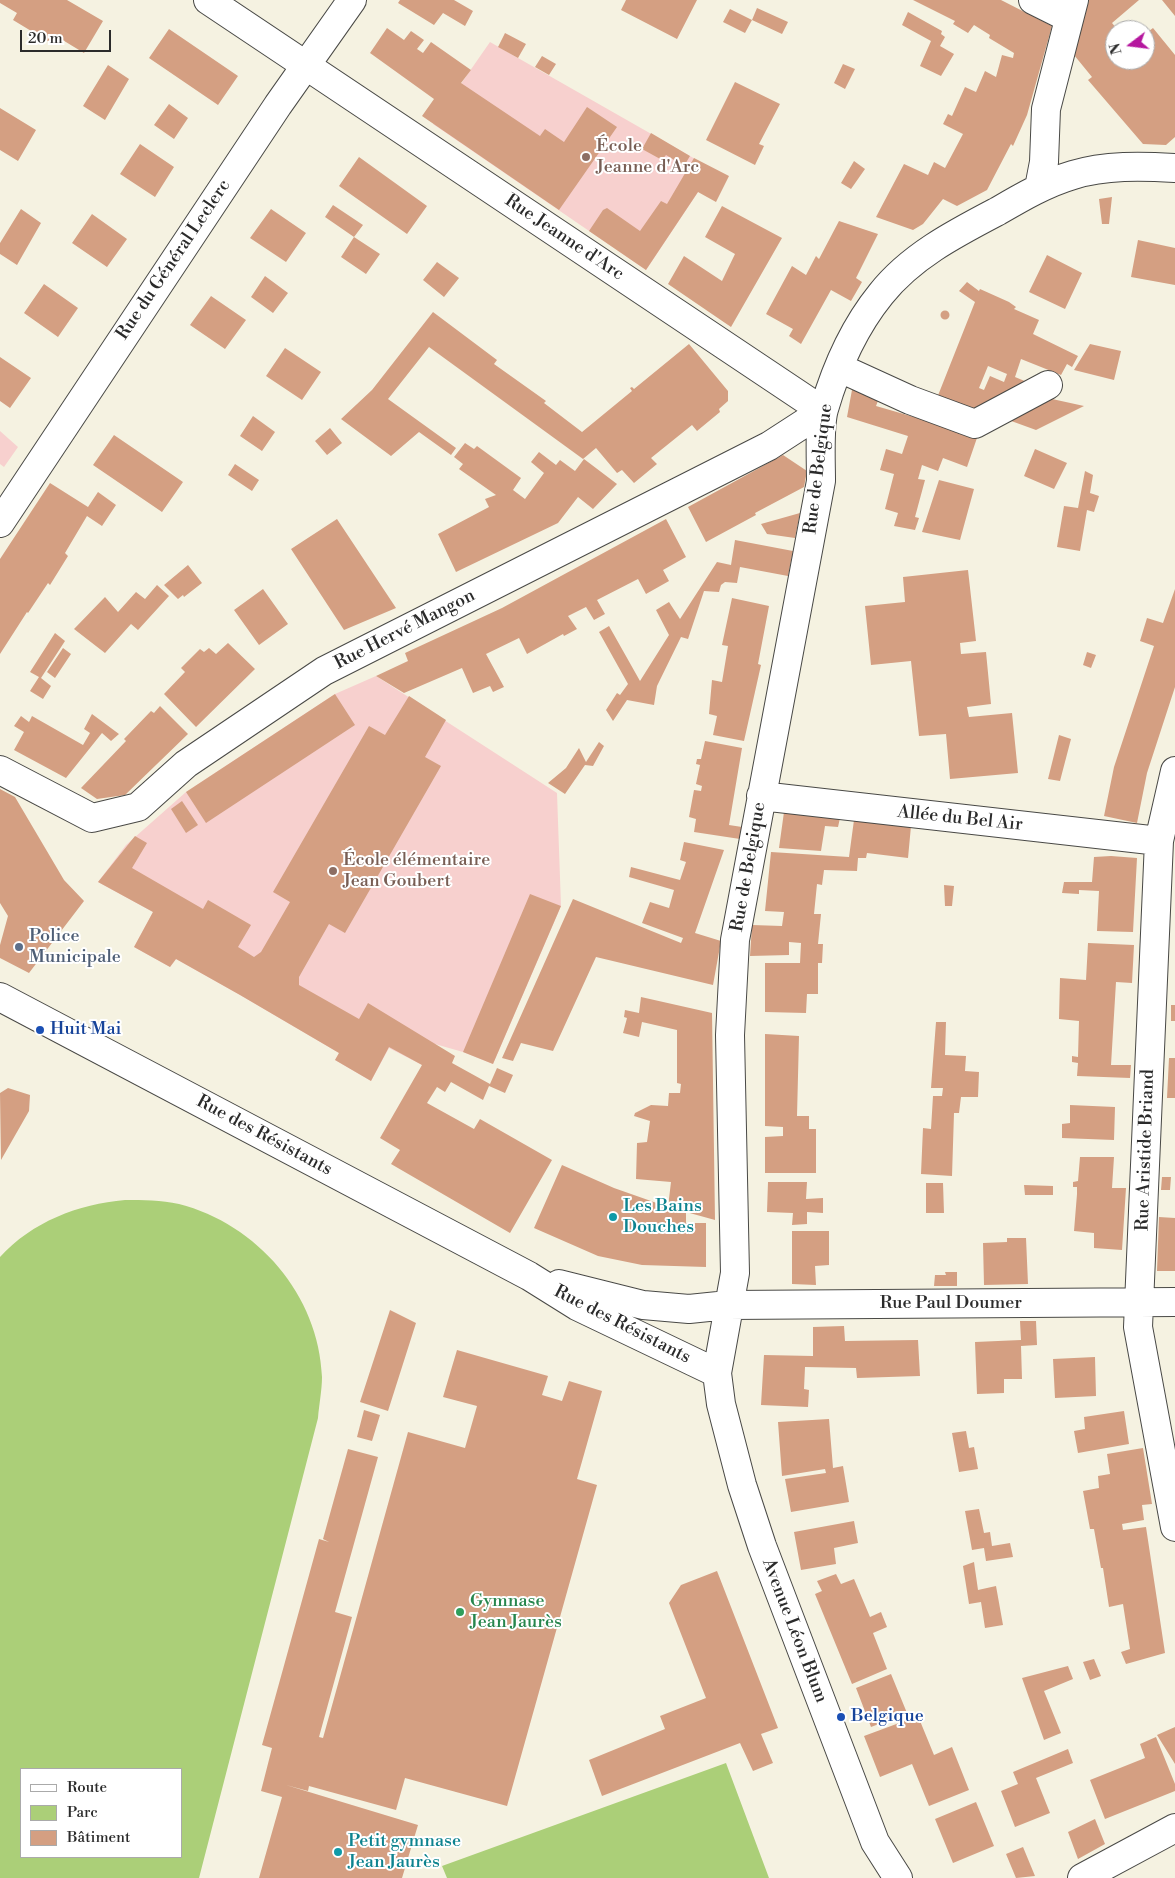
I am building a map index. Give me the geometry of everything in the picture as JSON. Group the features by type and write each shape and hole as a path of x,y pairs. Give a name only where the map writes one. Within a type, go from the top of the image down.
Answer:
{"street":[{"name":"Rue Jeanne d'Arc","path":"208,0 823,410"},
{"name":"Rue du Général Leclerc","path":"0,523 305,65 352,0"},
{"path":"1033,0 1071,9 1046,109 1043,139 1044,162 1039,188"},
{"name":"Rue de Belgique","path":"717,1373 735,1273 730,1034 735,940 821,480 823,410 861,322 882,292 916,260 943,241 1039,188 1074,174 1114,168 1175,168"},
{"path":"840,368 910,400 975,424 1048,385"},
{"name":"Rue Hervé Mangon","path":"0,770 92,818 138,807 186,764 324,671 769,446 823,410"},
{"name":"Rue Aristide Briand","path":"1175,771 1159,841 1138,1327 1175,1527"},
{"name":"Allée du Bel Air","path":"761,796 1159,841"},
{"name":"Rue des Résistants","path":"0,997 529,1276 576,1306 717,1373"},
{"name":"Rue des Résistants","path":"529,1276 643,1305 689,1308 728,1305"},
{"name":"Rue Paul Doumer","path":"728,1305 1175,1302"},
{"name":"Avenue Léon Blum","path":"717,1373 720,1404 742,1485 762,1546 875,1842 898,1878"},
{"path":"1082,1878 1175,1828"}],"shaded area":[{"name":"École Jeanne d'Arc","path":"490,42 711,168 698,192 646,270 433,124"},
{"path":"0,431 18,447 4,467 0,464"},
{"name":"École élémentaire Jean Goubert","path":"376,676 557,793 561,906 493,1064 463,1052 435,1044 422,1065 389,1048 371,1081 335,1060 339,1053 240,995 176,959 170,967 134,947 153,912 98,882 126,845 186,792 335,694"}],"green space":[{"path":"125,1200 166,1202 179,1204 207,1214 234,1228 258,1246 279,1267 296,1292 309,1318 318,1347 322,1387 318,1418 199,1878 0,1878 0,1257 26,1234 41,1225 57,1217 90,1206"},
{"path":"726,1763 769,1878 447,1878 442,1866"}],"building":[{"path":"0,0 67,0 103,21 84,53 56,36 51,43 13,20 17,13 0,3"},
{"path":"400,0 454,0 473,11 465,26 443,13 434,25 398,3"},
{"path":"626,0 697,0 677,39 621,10"},
{"path":"913,0 1001,0 1052,26 1027,115 1013,146 1011,144 987,190 957,206 943,199 923,224 913,230 876,217 904,164 928,175 934,162 945,168 963,134 943,124 948,114 952,116 965,87 976,92 985,71 996,77 1002,55 1013,58 1014,53 989,38 990,35 974,25 968,33 953,24 955,21"},
{"path":"1089,0 1139,0 1116,20 1105,20 1105,70 1155,70 1155,30 1175,55 1175,137 1166,145 1143,144 1088,80 1092,77 1074,55"},
{"path":"1162,0 1175,0 1175,16"},
{"path":"757,8 788,22 782,34 752,20"},
{"path":"730,9 752,20 745,33 723,22"},
{"path":"908,12 942,31 941,34 945,37 940,46 954,54 941,76 920,66 931,41 902,25"},
{"path":"387,28 404,40 411,31 424,40 417,49 423,53 431,42 471,70 461,83 540,136 545,129 564,142 587,107 617,127 559,210 422,116 434,99 370,53"},
{"path":"169,29 238,76 218,105 149,58"},
{"path":"505,33 526,44 518,58 498,47"},
{"path":"542,56 556,64 549,75 535,67"},
{"path":"843,64 855,69 845,89 834,83"},
{"path":"108,65 129,79 105,120 83,106"},
{"path":"735,82 780,104 759,144 764,146 755,165 706,140"},
{"path":"169,104 188,118 174,139 154,125"},
{"path":"0,108 36,130 18,161 0,150"},
{"path":"651,133 690,156 684,166 666,155 662,160 642,149"},
{"path":"140,144 174,167 155,197 120,174"},
{"path":"359,157 427,206 407,234 339,186"},
{"path":"694,158 729,176 716,202 698,192 646,270 589,231 603,210 607,208 640,231 661,201 667,204"},
{"path":"854,161 865,169 851,189 841,183"},
{"path":"1112,197 1109,224 1102,224 1099,199"},
{"path":"333,205 363,225 354,237 325,217"},
{"path":"722,206 782,238 731,327 668,284 684,256 722,281 735,254 705,237"},
{"path":"21,209 41,223 17,265 0,254 0,243"},
{"path":"271,209 306,233 286,262 250,238"},
{"path":"92,214 127,239 107,267 72,243"},
{"path":"839,221 878,234 856,278 862,282 851,301 831,290 801,344 789,336 793,329 766,314 792,266 806,275 816,256 819,259"},
{"path":"354,237 380,254 366,274 341,257"},
{"path":"1138,240 1175,248 1175,285 1131,277"},
{"path":"1047,255 1082,273 1065,309 1029,292"},
{"path":"437,262 459,278 444,297 423,280"},
{"path":"265,276 288,293 273,313 251,297"},
{"path":"967,282 979,291 980,289 1009,302 1016,307 1014,309 1039,320 1033,334 1078,356 1072,367 1067,364 1061,375 1021,359 1015,377 1027,382 979,416 935,403 975,302 959,291","holes":["988,366 1007,374 1004,382 990,376 984,390 979,388"]},
{"path":"44,284 78,308 58,337 24,313"},
{"path":"211,296 246,320 225,349 190,325"},
{"path":"945,311 949,315 945,319 941,315"},
{"path":"433,312 497,360 494,364 546,401 544,403 582,432 632,391 630,388 634,389 689,344 728,391 728,401 719,409 720,412 697,431 692,425 651,458 657,464 634,483 622,470 617,473 596,448 583,459 429,347 388,399 456,448 451,455 419,432 391,456 341,419 372,390"},
{"path":"1090,344 1121,351 1114,380 1074,370"},
{"path":"285,348 321,372 302,400 266,376"},
{"path":"0,357 31,378 10,408 0,401"},
{"path":"854,379 881,393 876,406 914,417 916,411 978,435 967,467 943,458 938,471 922,465 918,479 925,480 915,517 919,518 915,530 894,526 898,513 885,509 894,474 880,470 886,449 902,454 908,436 847,417"},
{"path":"1043,397 1084,406 1036,430 1003,418"},
{"path":"253,416 275,432 262,451 240,436"},
{"path":"330,428 342,443 327,455 315,441"},
{"path":"114,435 183,482 162,512 93,465"},
{"path":"465,443 474,449 477,446 521,478 513,490 525,499 544,473 531,462 539,452 556,465 560,460 575,471 584,459 617,484 593,509 578,497 558,523 456,572 438,534 489,507 485,499 496,495 459,469 463,464 454,457"},
{"path":"1035,449 1067,463 1054,489 1024,476"},
{"path":"783,455 807,471 804,487 706,542 688,507"},
{"path":"235,464 259,480 252,491 228,475"},
{"path":"1085,471 1093,475 1090,493 1099,496 1094,512 1087,510 1080,551 1057,547 1064,506 1078,508"},
{"path":"939,480 974,489 960,540 922,532"},
{"path":"50,483 88,507 98,492 116,505 102,526 87,516 65,553 68,556 50,585 48,583 0,654 0,559"},
{"path":"800,513 795,538 767,534 761,524"},
{"path":"337,519 396,608 344,630 291,549"},
{"path":"666,519 686,557 663,570 669,581 646,594 638,579 597,600 605,614 594,620 586,607 568,616 577,629 564,636 563,634 527,654 519,638 486,654 504,687 493,692 490,686 473,693 462,668 404,693 376,676 408,661 405,653 502,608"},
{"path":"735,540 793,551 788,576 740,567 737,583 725,582 721,585 719,592 704,591 688,639 681,637 657,686 654,705 627,700 613,721 606,710 617,693 620,695 628,684 599,632 609,626 640,681 669,635 656,610 669,602 680,619 717,562 731,565"},
{"path":"188,565 202,583 184,597 183,595 178,599 164,585"},
{"path":"968,570 976,641 960,643 961,654 986,652 991,704 967,707 969,717 1012,713 1018,773 950,779 946,734 919,736 911,661 871,665 865,606 905,602 903,577"},
{"path":"157,585 169,596 138,630 131,624 105,653 74,629 105,597 118,612 136,592 145,599"},
{"path":"263,589 288,624 259,645 234,610"},
{"path":"1175,589 1175,687 1147,773 1137,823 1104,816 1114,767 1154,646 1140,641 1147,618 1163,623"},
{"path":"732,598 769,606 758,664 761,665 744,741 713,735 717,716 709,714 712,680 722,682 728,646 722,645"},
{"path":"55,633 65,641 41,678 51,686 43,699 30,691 39,677 30,672"},
{"path":"228,643 255,669 196,727 164,694 185,672 181,668 200,649 204,652 209,648 216,654"},
{"path":"63,648 71,654 55,678 47,672"},
{"path":"1087,652 1096,655 1091,668 1083,665"},
{"path":"335,694 355,725 206,823 186,792"},
{"path":"409,696 446,720 425,757 441,766 345,933 329,924 299,977 299,985 359,1019 368,1003 455,1056 452,1063 490,1084 497,1068 513,1075 505,1093 489,1086 483,1100 451,1082 445,1092 437,1087 427,1103 474,1129 480,1119 552,1160 510,1233 391,1164 400,1150 380,1138 422,1065 389,1047 371,1081 335,1060 339,1053 240,995 176,959 170,967 134,947 153,912 98,882 135,836 147,843 132,868 203,909 208,900 251,925 238,947 254,957 261,952 290,902 273,892 369,726 385,735"},
{"path":"160,706 188,734 125,795 97,799 81,788 126,741 124,739 151,711 154,713"},
{"path":"92,714 119,734 111,741 102,733 66,778 14,750 24,732 14,726 21,716 29,722 32,716 83,745 90,733 84,729"},
{"path":"1059,735 1071,739 1060,781 1048,779"},
{"path":"705,741 742,748 729,825 742,827 740,839 694,832 696,819 689,817 694,790 701,791 702,786 696,784 700,765 696,764 697,759 701,759"},
{"path":"599,742 604,746 593,766 585,765 565,794 548,783 566,768 579,748 586,762"},
{"path":"0,789 15,797 64,880 84,901 29,973 0,958 0,945 8,916 0,903"},
{"path":"182,801 198,825 186,833 171,809"},
{"path":"784,812 840,818 838,827 825,826 821,851 779,848"},
{"path":"854,820 911,826 908,858 867,853 866,858 858,858 857,871 824,870 822,885 817,884 814,914 821,914 818,944 823,944 822,963 818,963 818,994 807,994 806,1013 765,1012 765,963 800,963 801,943 789,942 789,955 750,956 752,925 782,926 784,912 765,911 771,852 849,857"},
{"path":"684,842 724,850 695,933 721,941 713,985 596,957 553,1051 521,1043 513,1061 502,1058 573,899 681,943 683,938 642,923 650,902 669,908 674,890 629,877 631,867 680,880 686,862 680,860"},
{"path":"1094,857 1137,858 1133,932 1097,931 1099,891 1079,890 1079,894 1062,893 1064,882 1092,882"},
{"path":"944,885 954,886 952,906 945,906"},
{"path":"530,894 561,906 493,1064 463,1052"},
{"path":"1088,943 1134,945 1132,983 1116,982 1111,1065 1131,1065 1130,1078 1077,1076 1078,1063 1072,1062 1072,1056 1078,1057 1079,1021 1059,1019 1060,978 1086,980"},
{"path":"641,997 712,1013 715,1220 686,1212 686,1223 706,1223 706,1267 642,1265 598,1256 534,1228 562,1165 614,1188 668,1207 671,1182 636,1179 637,1143 647,1142 650,1121 634,1116 635,1113 651,1105 668,1106 669,1093 680,1093 681,1084 677,1083 677,1030 642,1022 639,1037 623,1033 627,1018 624,1017 625,1010 639,1013"},
{"path":"1171,1005 1175,1005 1175,1021 1171,1021"},
{"path":"936,1022 946,1022 945,1055 966,1056 965,1071 979,1072 978,1097 961,1097 959,1113 954,1113 952,1176 921,1174 923,1128 931,1129 933,1096 942,1096 943,1088 931,1088"},
{"path":"765,1034 799,1036 797,1116 809,1116 809,1129 816,1129 816,1173 765,1173 765,1137 783,1136 783,1127 765,1126"},
{"path":"1169,1058 1175,1058 1175,1098 1167,1098"},
{"path":"8,1088 30,1095 29,1111 1,1160 0,1093"},
{"path":"1070,1105 1115,1107 1114,1140 1062,1138 1062,1124 1070,1123"},
{"path":"1080,1157 1114,1157 1112,1188 1126,1188 1122,1250 1094,1248 1094,1233 1074,1231 1077,1187 1073,1187 1073,1182 1078,1181"},
{"path":"1162,1177 1171,1177 1170,1190 1161,1190"},
{"path":"768,1182 807,1182 806,1199 823,1198 823,1213 807,1212 807,1224 792,1225 793,1213 767,1212"},
{"path":"926,1183 943,1183 944,1213 926,1213"},
{"path":"1024,1185 1053,1186 1053,1195 1025,1195"},
{"path":"1159,1217 1175,1218 1175,1271 1157,1271"},
{"path":"792,1231 829,1231 829,1265 815,1266 816,1285 792,1284"},
{"path":"1007,1238 1026,1238 1028,1284 984,1285 983,1243 1007,1242"},
{"path":"945,1272 957,1272 957,1286 934,1286 935,1275 946,1275"},
{"path":"390,1310 416,1323 388,1411 360,1402"},
{"path":"1020,1321 1036,1321 1037,1345 1021,1346 1022,1379 1004,1379 1004,1393 977,1394 975,1342 1021,1340"},
{"path":"844,1326 845,1341 918,1340 920,1376 857,1378 856,1368 805,1367 804,1389 809,1390 808,1407 761,1405 764,1355 813,1356 813,1327"},
{"name":"Gymnase Jean Jaurès","path":"457,1350 548,1376 542,1395 562,1401 569,1381 602,1391 577,1479 597,1485 507,1806 405,1778 396,1810 309,1786 308,1791 286,1785 418,1825 402,1878 259,1878 282,1797 261,1791 272,1748 262,1745 319,1539 329,1542 323,1539 348,1449 378,1457 335,1612 352,1617 319,1737 323,1738 408,1432 465,1448 477,1406 443,1397"},
{"path":"1095,1357 1096,1396 1055,1398 1053,1359"},
{"path":"364,1410 380,1415 372,1441 357,1437"},
{"path":"1124,1411 1129,1444 1078,1453 1074,1431 1085,1429 1084,1417"},
{"path":"829,1419 833,1468 843,1466 849,1502 791,1512 785,1479 826,1473 825,1469 782,1476 778,1422"},
{"path":"966,1431 969,1448 974,1447 978,1469 959,1472 952,1433"},
{"path":"1143,1448 1152,1504 1142,1505 1144,1520 1122,1524 1123,1530 1146,1527 1165,1653 1126,1664 1121,1652 1130,1649 1123,1604 1109,1607 1103,1568 1101,1568 1094,1529 1090,1529 1083,1491 1099,1488 1098,1476 1110,1474 1107,1454"},
{"path":"979,1509 984,1533 990,1532 992,1546 1010,1543 1013,1557 986,1561 984,1548 972,1550 965,1511"},
{"path":"854,1521 858,1543 834,1548 836,1564 801,1570 794,1532"},
{"path":"974,1562 978,1590 996,1586 1003,1625 985,1628 981,1602 969,1604 963,1566"},
{"path":"717,1571 778,1728 761,1734 773,1763 753,1771 740,1743 602,1796 589,1760 665,1729 660,1716 706,1698 669,1603 681,1585"},
{"path":"836,1574 841,1584 854,1579 870,1617 881,1612 887,1627 873,1633 887,1669 852,1684 815,1594 822,1591 817,1581"},
{"path":"1094,1659 1101,1676 1090,1680 1083,1662"},
{"path":"1068,1666 1073,1679 1044,1691 1061,1733 1044,1740 1022,1678"},
{"path":"891,1674 907,1713 871,1727 856,1688"},
{"path":"918,1716 934,1755 952,1747 969,1790 929,1806 912,1764 880,1777 864,1736"},
{"path":"1175,1727 1175,1764 1157,1735"},
{"path":"1156,1737 1175,1784 1175,1791 1105,1819 1090,1780 1145,1758 1140,1744"},
{"path":"1068,1749 1073,1763 1036,1778 1050,1813 1015,1827 1001,1791 1018,1784 1013,1772"},
{"path":"976,1802 994,1846 953,1863 935,1819"},
{"path":"1095,1819 1105,1844 1078,1859 1068,1832"},
{"path":"1023,1847 1035,1876 1016,1878 1006,1854"}],"place":[{"name":"École Jeanne d'Arc","path":"586,157"},
{"name":"École élémentaire Jean Goubert","path":"333,871"},
{"name":"Police Municipale","path":"19,947"},
{"name":"Huit Mai","path":"40,1030"},
{"name":"Les Bains Douches","path":"613,1217"},
{"name":"Gymnase Jean Jaurès","path":"460,1612"},
{"name":"Belgique","path":"841,1717"},
{"name":"Petit gymnase Jean Jaurès","path":"338,1852"}]}
